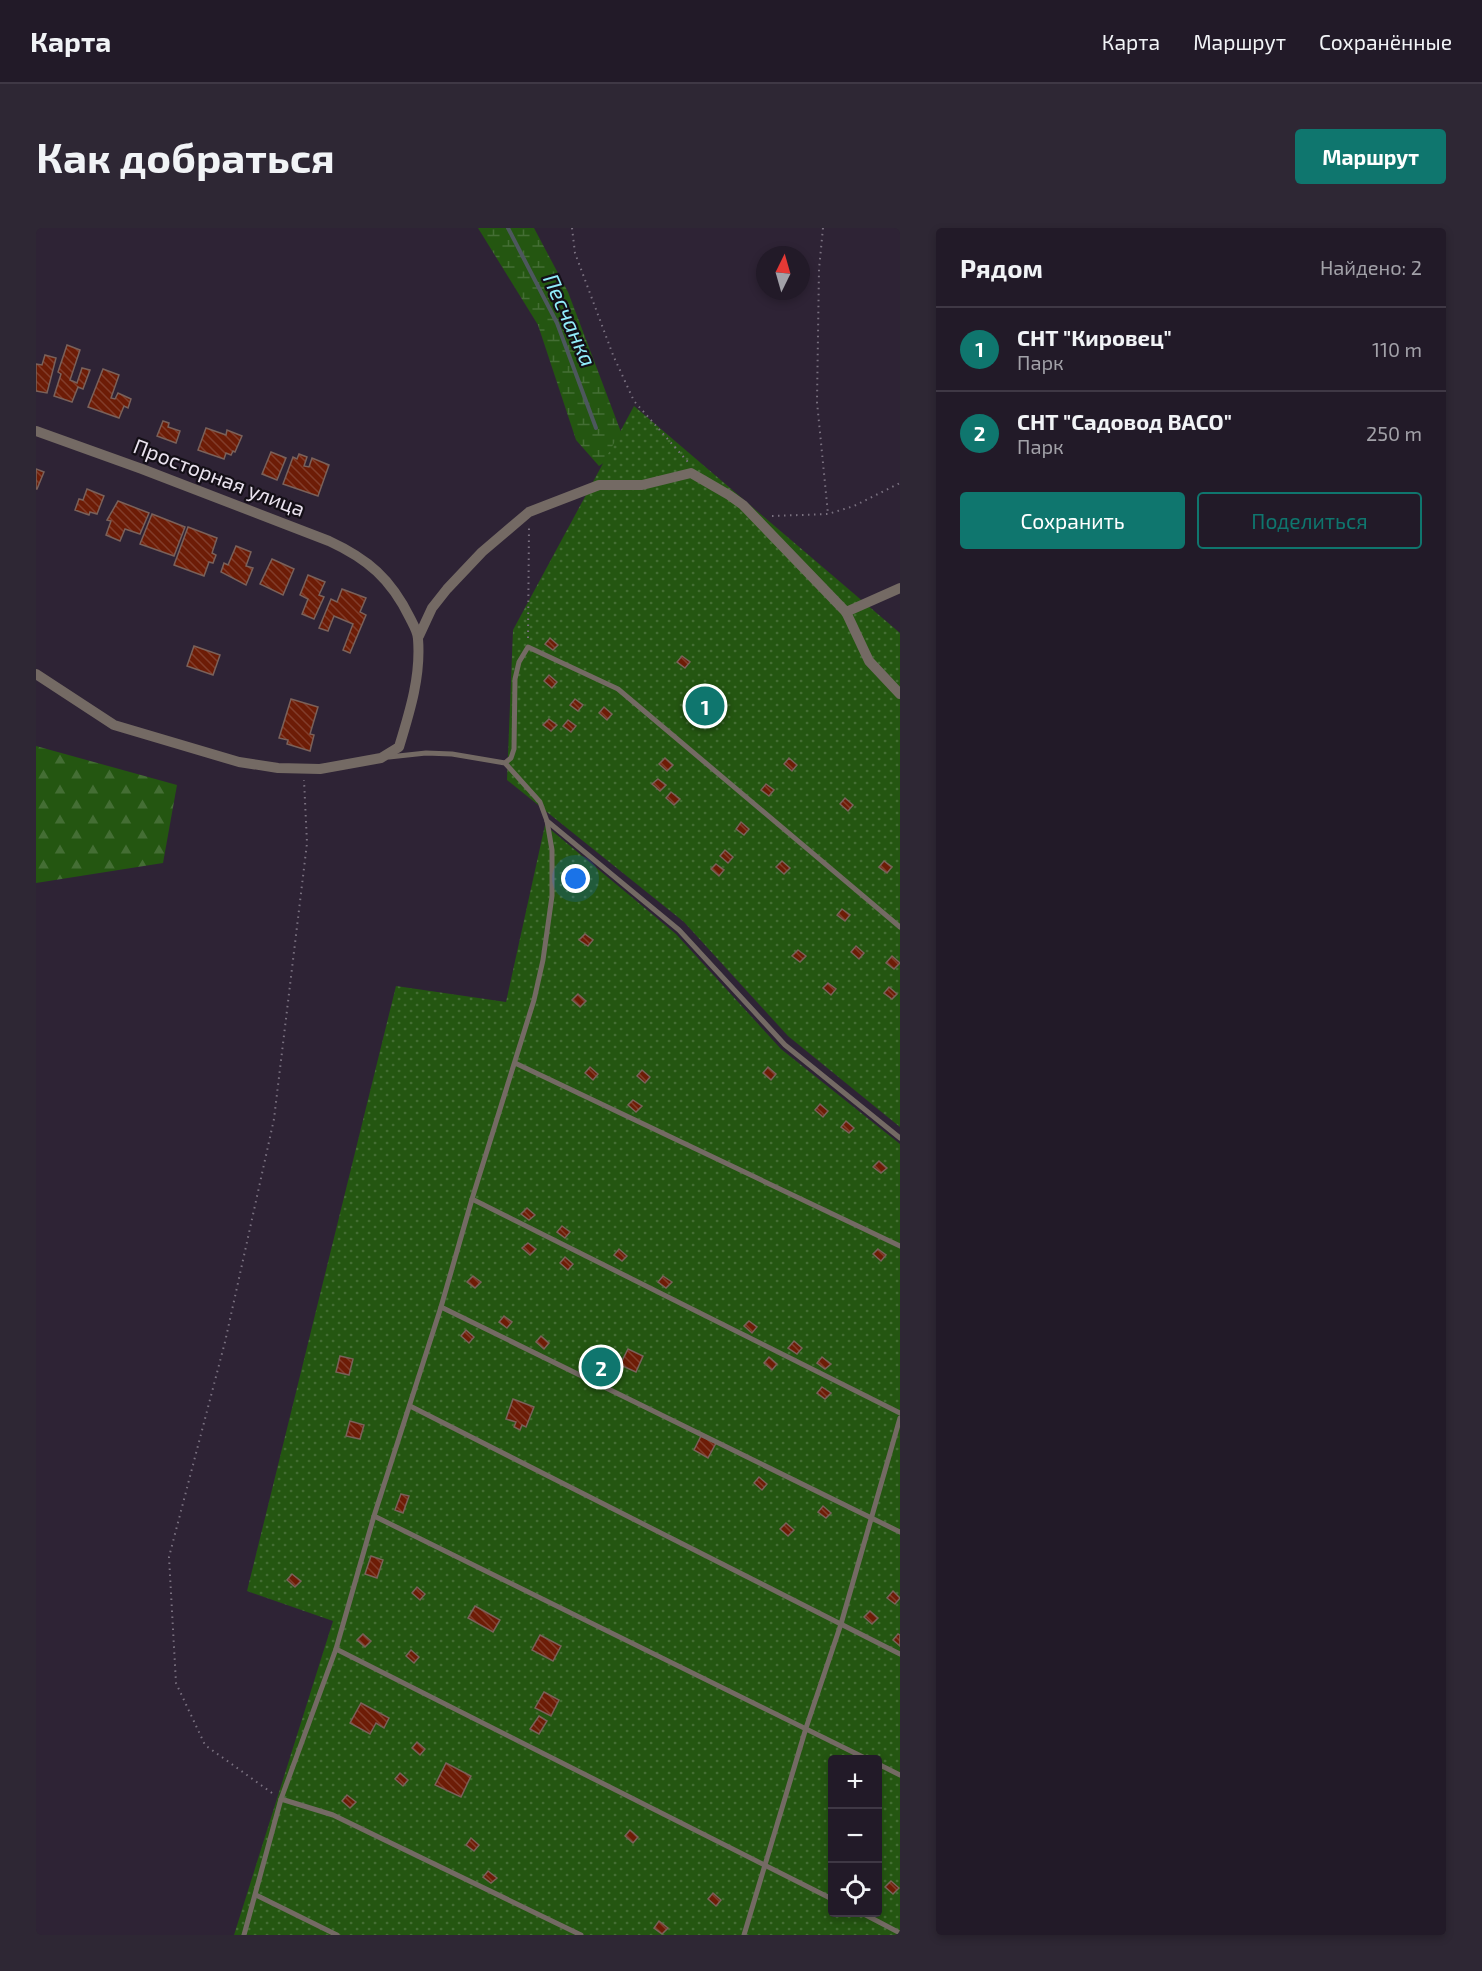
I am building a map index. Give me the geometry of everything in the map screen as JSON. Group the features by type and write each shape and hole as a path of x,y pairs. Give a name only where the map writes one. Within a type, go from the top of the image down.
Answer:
{"street":[{"name":"Просторная улица","path":"36,431 142,469 355,553 382,575 400,597 419,636"},
{"path":"36,674 114,725 239,762 278,768 320,769 381,758 399,747 414,696 419,636 432,608 482,552 529,512 599,485 642,485 691,473 743,505 846,612 869,661 900,694"},
{"path":"846,612 899,589"}],"lane":[{"path":"505,764 512,758 514,749 515,679 519,662 528,647 618,689 900,927"},
{"path":"244,1935 281,1799 336,1649 374,1516 441,1307 534,1000 543,960 552,896 552,850 547,821 540,802 505,764 452,754 426,753 381,758"},
{"path":"547,821 679,930 785,1045 900,1138"},
{"path":"515,1063 900,1246"},
{"path":"472,1200 900,1413"},
{"path":"441,1307 900,1533"},
{"path":"410,1406 900,1654"},
{"path":"744,1935 806,1728 841,1624 900,1418"},
{"path":"374,1516 859,1755"},
{"path":"336,1649 828,1897"},
{"path":"882,1766 900,1775"},
{"path":"281,1799 333,1815 581,1935"},
{"path":"256,1895 337,1935"},
{"path":"870,1917 900,1933"}],"path":[{"path":"572,228 575,253 634,401 691,465"},
{"path":"823,228 819,268 817,402 828,514"},
{"path":"763,513 773,517 828,514 854,506 900,483"},
{"path":"528,647 529,512"},
{"path":"281,1799 205,1744 176,1683 169,1557 225,1342 274,1119 306,843 303,768"}],"green space":[{"path":"478,228 534,228 568,292 627,448 599,466 576,440 538,325"},
{"path":"634,406 900,633 900,1127 788,1036 684,922 507,780 513,630"},
{"path":"36,746 177,785 163,863 36,883"},
{"path":"545,825 676,934 781,1049 900,1144 900,1935 234,1935 333,1621 247,1591 396,986 506,1002"}],"building":[{"path":"67,345 80,350 70,380 77,383 82,368 90,370 83,389 78,387 72,402 54,396 61,374 58,372"},
{"path":"45,355 56,358 47,393 36,391 36,364 42,365"},
{"path":"103,369 119,375 111,398 115,399 118,393 131,399 128,408 124,406 119,418 88,407"},
{"path":"163,421 169,423 168,427 180,431 176,443 157,436"},
{"path":"206,428 226,435 227,430 242,436 235,452 233,451 231,455 226,453 224,459 198,450"},
{"path":"271,452 286,458 277,480 262,474"},
{"path":"299,454 307,457 304,466 309,467 312,458 329,465 318,496 283,484 293,457 297,459"},
{"path":"36,469 44,472 37,489 36,489"},
{"path":"87,489 104,496 97,514 90,512 89,515 75,510 79,499 83,500"},
{"path":"118,501 149,513 140,534 125,529 120,541 106,535 111,521 107,520"},
{"path":"152,514 185,527 174,556 140,544"},
{"path":"188,527 217,538 212,553 216,555 213,563 209,562 204,576 174,565"},
{"path":"236,546 251,552 246,566 253,568 246,585 221,572 224,563 228,565"},
{"path":"272,559 294,569 283,595 260,584"},
{"path":"308,575 325,582 319,595 324,597 314,619 302,614 308,599 300,595"},
{"path":"342,589 366,598 360,612 366,615 350,653 343,650 353,624 334,616 328,631 319,628 331,599 337,602"},
{"path":"550,638 558,645 553,650 545,644"},
{"path":"194,646 220,655 213,675 187,666"},
{"path":"682,656 690,662 685,668 677,662"},
{"path":"549,675 557,682 552,688 544,681"},
{"path":"291,699 318,707 310,734 314,735 310,751 287,744 288,740 279,738"},
{"path":"575,699 583,705 578,711 570,705"},
{"path":"604,707 612,714 607,720 599,713"},
{"path":"549,719 557,725 551,731 543,725"},
{"path":"568,720 576,726 571,732 563,726"},
{"path":"665,758 673,765 667,771 659,764"},
{"path":"789,758 797,765 792,771 784,764"},
{"path":"658,779 666,785 660,791 652,784"},
{"path":"766,784 774,790 769,796 761,790"},
{"path":"671,792 680,799 674,805 666,798"},
{"path":"845,798 853,805 848,811 840,804"},
{"path":"741,822 749,829 744,835 736,829"},
{"path":"725,850 733,857 728,863 720,856"},
{"path":"782,861 790,868 784,874 776,867"},
{"path":"884,861 892,867 887,873 879,867"},
{"path":"716,864 724,870 719,876 711,869"},
{"path":"842,909 850,915 845,921 837,915"},
{"path":"585,934 593,940 588,946 579,940"},
{"path":"856,946 864,953 859,959 851,952"},
{"path":"798,950 806,956 800,962 792,956"},
{"path":"892,956 900,963 894,969 886,963"},
{"path":"828,983 836,989 831,995 823,988"},
{"path":"889,987 897,994 892,999 884,993"},
{"path":"578,994 586,1001 580,1007 572,1000"},
{"path":"590,1067 598,1074 593,1080 585,1073"},
{"path":"768,1067 776,1074 771,1080 763,1073"},
{"path":"642,1070 650,1077 645,1083 637,1076"},
{"path":"633,1100 642,1106 636,1112 628,1105"},
{"path":"820,1104 828,1111 823,1117 815,1110"},
{"path":"846,1121 854,1128 849,1133 841,1127"},
{"path":"879,1161 887,1168 881,1173 873,1167"},
{"path":"527,1208 535,1215 529,1220 521,1214"},
{"path":"562,1226 570,1232 565,1238 557,1232"},
{"path":"528,1243 536,1249 530,1255 522,1248"},
{"path":"619,1249 627,1256 622,1261 614,1255"},
{"path":"878,1249 886,1255 881,1261 873,1254"},
{"path":"565,1257 573,1264 568,1270 560,1263"},
{"path":"473,1276 481,1282 475,1288 467,1282"},
{"path":"663,1276 672,1282 666,1288 658,1282"},
{"path":"504,1316 512,1322 507,1328 499,1322"},
{"path":"749,1321 757,1327 752,1333 744,1326"},
{"path":"466,1330 474,1337 469,1343 461,1336"},
{"path":"541,1336 549,1343 544,1349 536,1342"},
{"path":"794,1341 802,1348 797,1354 788,1348"},
{"path":"628,1349 643,1356 636,1372 620,1365"},
{"path":"340,1356 353,1359 349,1375 336,1372"},
{"path":"769,1357 777,1364 772,1370 764,1363"},
{"path":"822,1357 831,1364 825,1369 817,1363"},
{"path":"822,1387 831,1393 825,1399 817,1393"},
{"path":"513,1399 534,1407 526,1427 522,1425 520,1430 514,1427 516,1422 506,1419"},
{"path":"350,1421 364,1425 360,1439 346,1436"},
{"path":"701,1436 716,1443 708,1458 694,1450"},
{"path":"759,1477 767,1484 762,1490 754,1483"},
{"path":"401,1494 409,1496 403,1513 395,1510"},
{"path":"823,1506 831,1513 826,1518 818,1512"},
{"path":"786,1523 794,1530 788,1536 780,1529"},
{"path":"371,1556 383,1560 377,1578 365,1574"},
{"path":"292,1574 301,1581 295,1587 287,1580"},
{"path":"417,1587 425,1594 420,1600 412,1593"},
{"path":"893,1591 900,1598 895,1604 887,1598"},
{"path":"475,1606 500,1620 493,1632 468,1618"},
{"path":"870,1611 878,1618 872,1624 864,1617"},
{"path":"363,1634 371,1641 365,1647 357,1640"},
{"path":"898,1634 900,1635 900,1646 893,1640"},
{"path":"540,1635 561,1646 553,1661 532,1650"},
{"path":"411,1650 419,1657 414,1663 406,1656"},
{"path":"544,1692 559,1700 551,1716 535,1708"},
{"path":"361,1703 389,1718 384,1728 376,1723 370,1734 350,1723"},
{"path":"539,1716 547,1721 539,1734 530,1729"},
{"path":"417,1742 425,1749 420,1755 412,1748"},
{"path":"446,1763 471,1776 461,1797 435,1785"},
{"path":"400,1773 408,1780 403,1786 395,1779"},
{"path":"347,1795 356,1802 350,1808 342,1801"},
{"path":"630,1830 638,1837 633,1843 625,1836"},
{"path":"471,1838 479,1845 474,1851 466,1845"},
{"path":"488,1871 497,1878 491,1883 483,1877"},
{"path":"891,1881 899,1888 893,1894 885,1887"},
{"path":"713,1893 721,1900 716,1906 708,1899"},
{"path":"659,1921 668,1928 662,1934 654,1928"}],"waterway":[{"name":"Песчанка","path":"508,228 557,323 596,428"}],"place":[{"name":"СНТ \"Кировец\"","path":"705,706"},
{"name":"СНТ \"Садовод ВАСО\"","path":"601,1367"}]}
